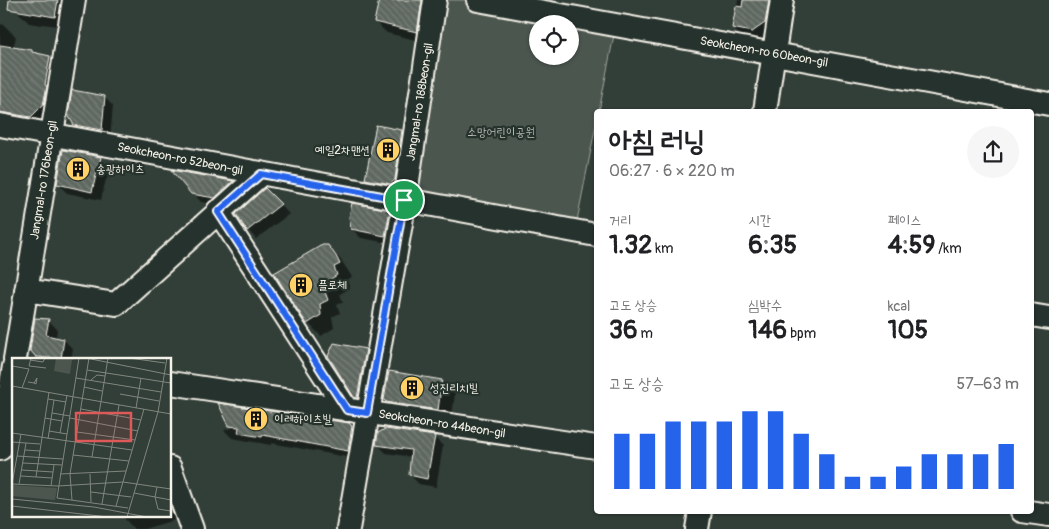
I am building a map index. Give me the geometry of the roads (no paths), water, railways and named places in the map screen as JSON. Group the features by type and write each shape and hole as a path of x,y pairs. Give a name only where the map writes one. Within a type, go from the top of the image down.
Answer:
{"street":[{"name":"Jangmal-ro 176beon-gil","path":"15,358 74,0"},
{"name":"Jangmal-ro 188beon-gil","path":"348,529 357,411 404,200 435,0"},
{"name":"Seokcheon-ro 60beon-gil","path":"478,0 1049,104"},
{"path":"765,109 782,0"},
{"name":"Seokcheon-ro 52beon-gil","path":"0,125 594,235"},
{"path":"26,290 116,304 261,174"},
{"path":"218,212 357,411"},
{"path":"1034,316 1049,318"},
{"path":"0,449 12,378"},
{"name":"Seokcheon-ro 44beon-gil","path":"171,383 594,447"},
{"path":"171,471 192,529"},
{"path":"1034,513 1049,515"},
{"path":"698,529 700,514"}],"place":[{"name":"예일2차맨션","path":"388,150"},
{"name":"송광하이츠","path":"78,169"},
{"name":"플로체","path":"301,285"},
{"name":"성진리치빌","path":"412,388"},
{"name":"이레하이츠빌","path":"256,419"}],"park label":[{"name":"소망어린이공원","path":"501,132"}]}
